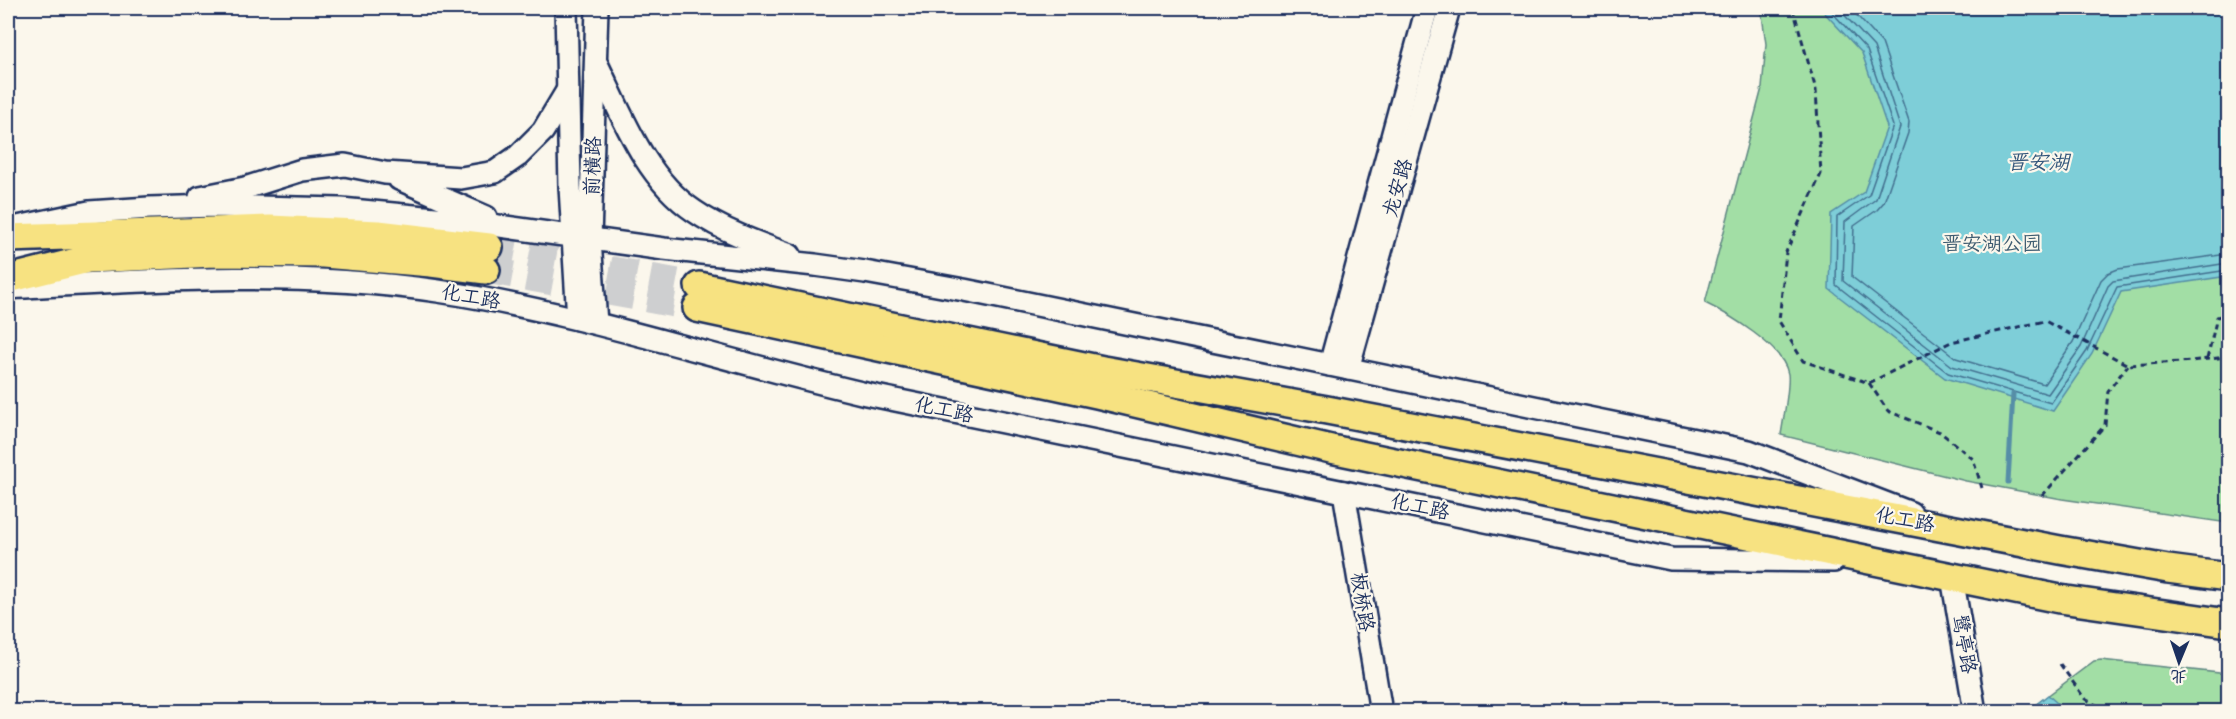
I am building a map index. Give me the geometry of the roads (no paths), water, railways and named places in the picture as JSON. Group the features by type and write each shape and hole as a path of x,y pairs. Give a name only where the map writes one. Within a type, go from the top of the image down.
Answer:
{"highway":[{"name":"化工路","path":"8,238 270,230 378,234 488,258 431,263 322,254 214,253 88,259 8,279"},
{"name":"化工路","path":"2229,577 2146,565 1328,410 698,297 1331,449 2060,598 2229,623"}],"main road":[{"name":"前横路","path":"566,8 567,91 587,321"},
{"name":"前横路","path":"581,238 596,62 597,8"},
{"name":"龙安路","path":"1339,367 1427,8"},
{"name":"龙安路","path":"1339,367 1449,8"},
{"path":"596,62 636,142 663,182 677,197 701,216 734,234 815,265"},
{"path":"149,208 245,188 302,170 345,165 386,173 461,178 495,172 518,156 543,131 567,91"},
{"path":"386,173 509,227"},
{"path":"8,229 89,212 149,208 214,206 341,209 509,227 581,238 815,265 941,285 1749,452 1957,530"},
{"name":"化工路","path":"8,288 196,279 320,280 436,291 502,302 587,321 783,375 866,394 1671,559 1880,562"},
{"name":"板桥路","path":"1344,492 1381,711"},
{"name":"鹭亭路","path":"1952,577 1975,711"}],"water":[{"name":"晋安湖","path":"1820,8 2228,8 2228,276 2121,292 2092,354 2053,411 1945,378 1829,289 1831,214 1864,192 1887,127 1862,53"},
{"path":"2048,695 2066,711 2029,711 2029,710"}],"waterway":[{"path":"2008,482 2013,394"}],"tunnel":[{"path":"489,247 699,286"},
{"path":"486,270 697,308"}],"park label":[{"name":"晋安湖公园","path":"1992,244"}]}
